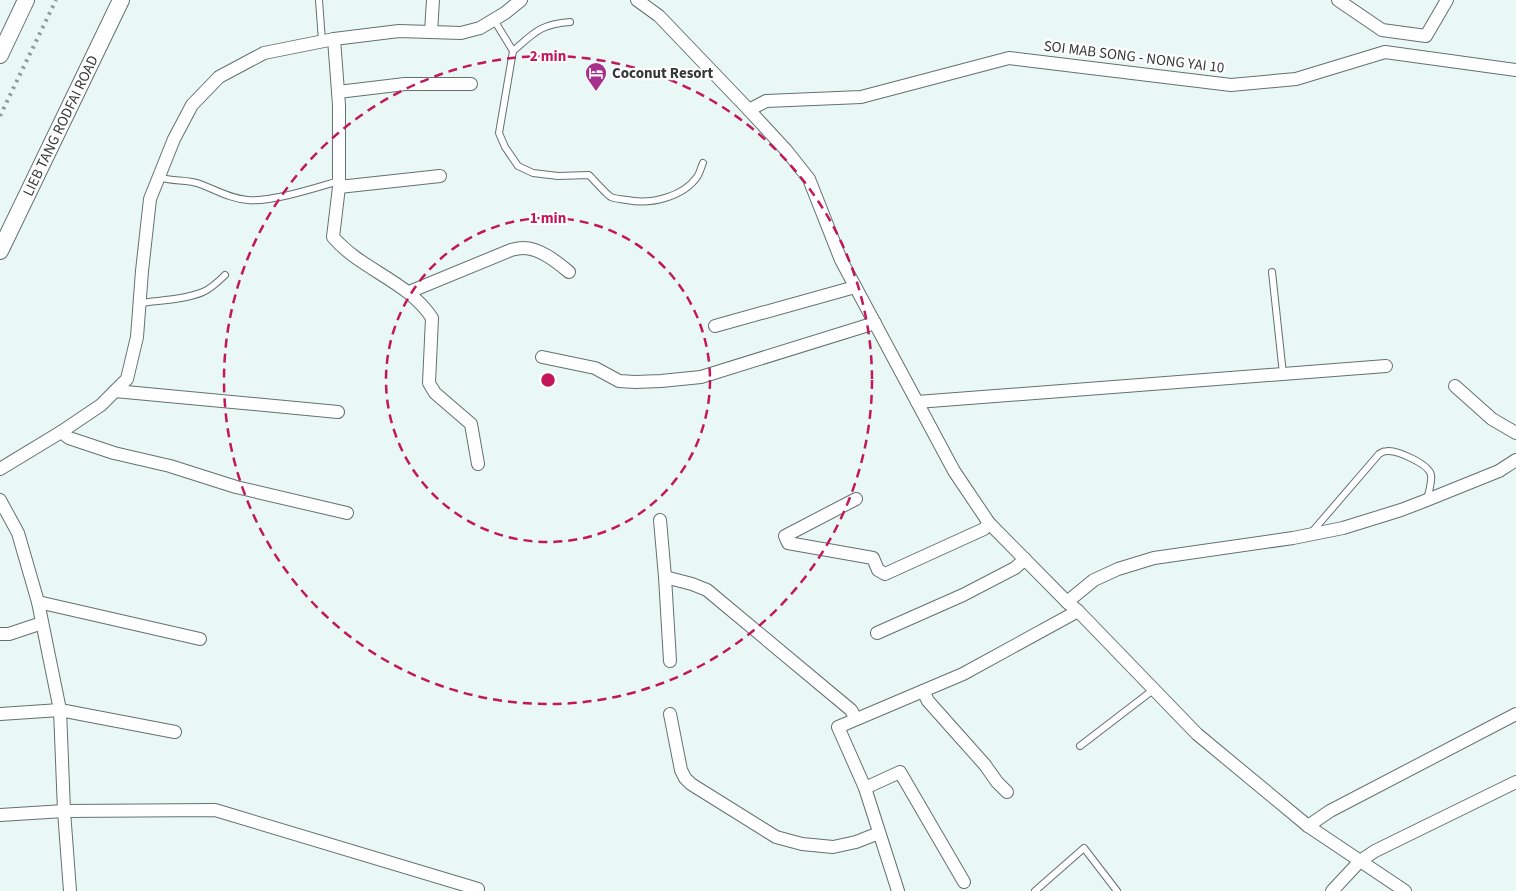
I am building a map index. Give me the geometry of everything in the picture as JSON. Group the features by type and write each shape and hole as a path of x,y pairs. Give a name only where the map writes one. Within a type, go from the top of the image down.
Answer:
{"street":[{"path":"0,55 26,0"},
{"name":"LIEB TANG RODFAI ROAD","path":"0,251 121,0"},
{"path":"431,32 433,0"},
{"path":"0,469 101,405 127,379 138,337 150,199 174,140 192,105 219,77 264,53 328,40 399,31 462,33 480,28 521,0"},
{"path":"637,0 659,16 786,150 809,179 841,260 855,287 954,471 989,523 1078,611 1197,734 1308,826 1405,891"},
{"path":"1338,0 1382,30 1426,36 1446,0"},
{"path":"328,40 338,92 339,184 333,237 342,247 409,292 427,310 432,318 429,383 435,393 471,424 478,464"},
{"name":"SOI MAB SONG - NONG YAI 10","path":"749,110 766,101 861,97 1009,58 1231,85 1296,79 1385,52 1516,70"},
{"path":"338,92 404,84 471,84"},
{"path":"339,184 440,176"},
{"path":"409,292 511,250 523,248 536,250 557,262 569,272"},
{"path":"715,326 855,287"},
{"path":"542,357 595,368 619,381 661,381 701,377 875,323"},
{"path":"917,402 1386,366"},
{"path":"1456,386 1492,419 1516,432"},
{"path":"115,391 338,412"},
{"path":"61,432 69,438 114,454 170,466 236,487 347,513"},
{"path":"1067,602 1094,580 1118,569 1154,558 1343,528 1427,500 1499,471 1516,460"},
{"path":"856,499 785,536 788,543 873,558 878,570 885,574 984,529 989,523"},
{"path":"0,500 18,533 38,602 60,710 64,811 70,891"},
{"path":"660,520 670,661"},
{"path":"876,633 963,595 1015,568 1025,559"},
{"path":"665,577 707,590 851,710 856,719"},
{"path":"38,602 200,639"},
{"path":"898,891 865,788 838,727 963,674 1078,611"},
{"path":"0,634 10,634 42,624"},
{"path":"923,691 928,701 1007,792"},
{"path":"0,714 60,710 175,732"},
{"path":"670,714 685,778 691,784 776,837 802,844 834,847 856,842 879,833"},
{"path":"1308,826 1330,811 1516,714"},
{"path":"865,788 900,772 964,882"},
{"path":"1332,891 1360,860 1375,851 1516,782"},
{"path":"0,815 64,811 215,810 478,890"}],"lane":[{"path":"318,0 328,40"},
{"path":"494,20 513,51"},
{"path":"570,22 555,23 540,28 513,51 499,133 505,147 518,166 533,173 558,176 590,175 611,197 634,202 651,201 680,192 692,184 699,176 703,163"},
{"path":"159,176 169,180 189,181 221,193 248,200 270,198 339,184"},
{"path":"1272,272 1283,374"},
{"path":"140,303 203,292 226,275"},
{"path":"1310,534 1379,454 1385,451 1395,452 1422,463 1428,469 1431,475 1427,500"},
{"path":"1080,746 1153,690"},
{"path":"1035,891 1084,848 1117,891"}],"railway":[{"path":"0,116 56,0"}],"place":[{"name":"Coconut Resort","path":"596,92"}]}
